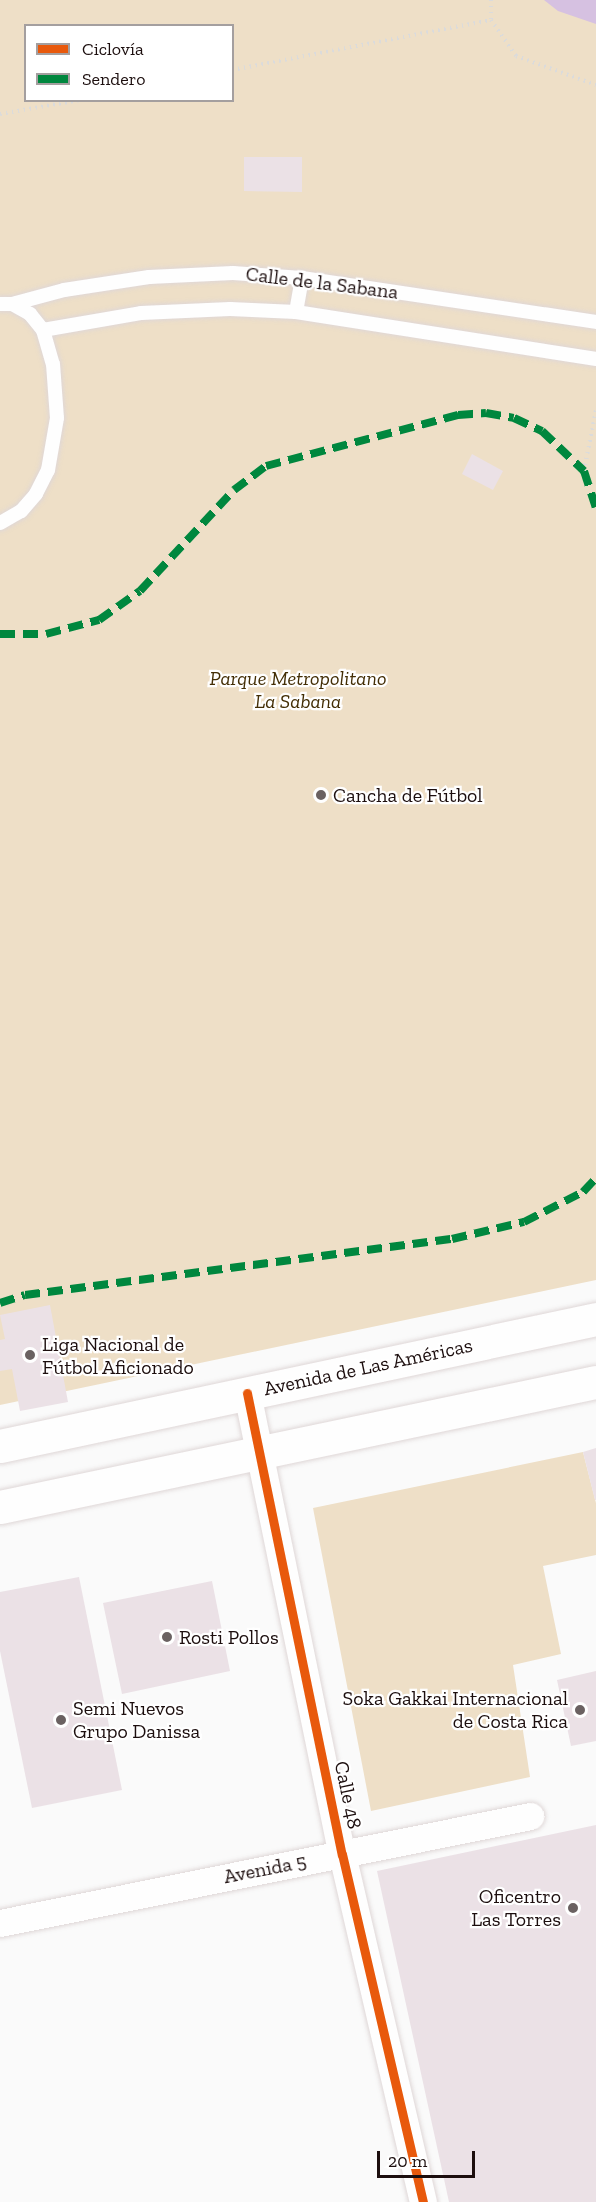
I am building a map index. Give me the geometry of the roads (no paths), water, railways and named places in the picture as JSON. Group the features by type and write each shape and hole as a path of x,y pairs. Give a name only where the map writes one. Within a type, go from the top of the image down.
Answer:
{"main road":[{"name":"Avenida de Las Américas","path":"0,1446 596,1319"},
{"path":"0,1507 596,1382"}],"street":[{"name":"Calle 48","path":"247,1393 342,1854 423,2202"},
{"name":"Avenida 5","path":"0,1923 530,1816"}],"lane":[{"name":"Calle de la Sabana","path":"6,304 64,290 148,277 233,273 302,278 596,322"},
{"path":"296,312 302,278"},
{"path":"0,523 21,511 36,494 48,470 54,446 57,393 43,330 30,314 6,304"},
{"name":"Calle de la Sabana","path":"43,330 141,313 231,309 296,312 596,357"}],"place":[{"name":"Cancha de Fútbol","path":"321,795"},
{"name":"Liga Nacional de Fútbol Aficionado","path":"30,1355"},
{"name":"Rosti Pollos","path":"167,1637"},
{"name":"Soka Gakkai Internacional de Costa Rica","path":"580,1710"},
{"name":"Semi Nuevos Grupo Danissa","path":"61,1720"},
{"name":"Oficentro Las Torres","path":"573,1908"}],"park label":[{"name":"Parque Metropolitano La Sabana","path":"298,690"}]}
